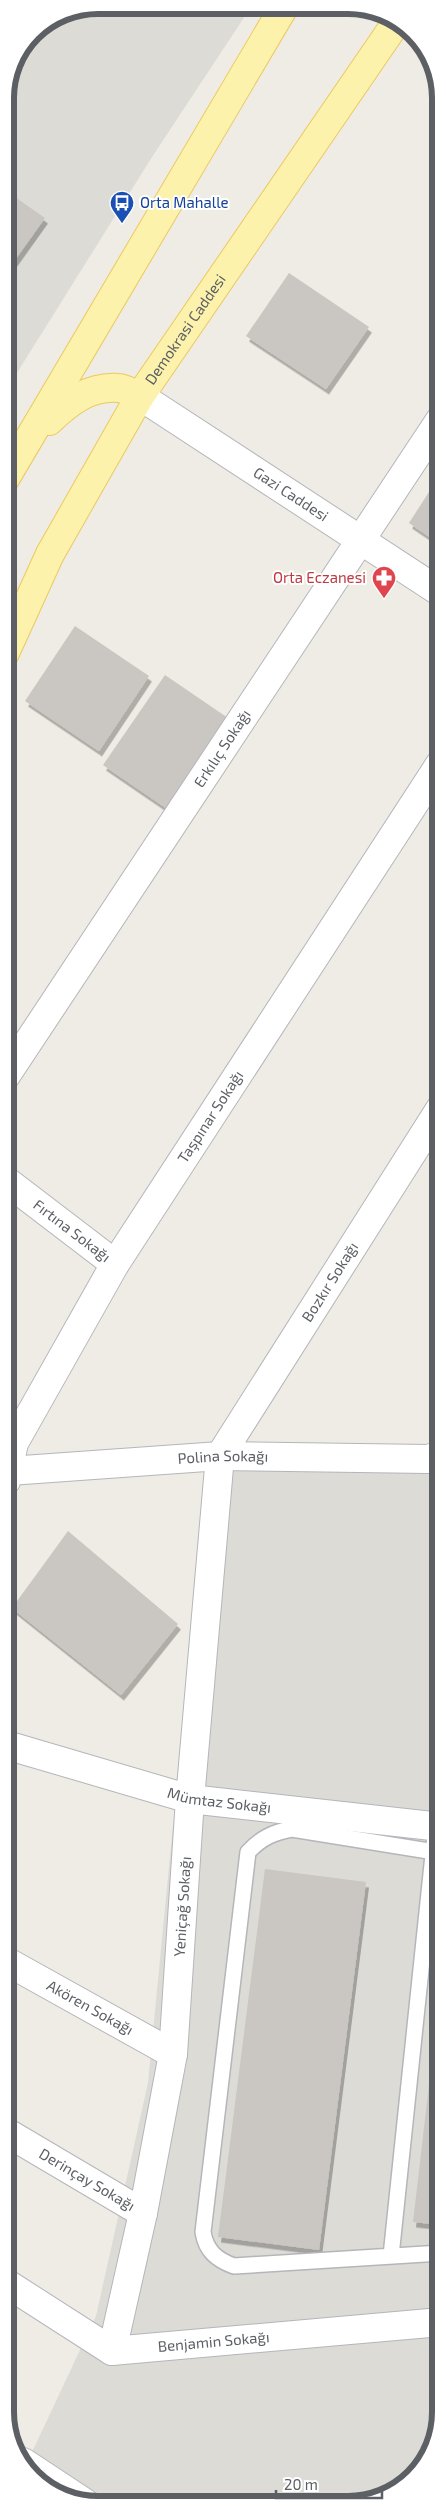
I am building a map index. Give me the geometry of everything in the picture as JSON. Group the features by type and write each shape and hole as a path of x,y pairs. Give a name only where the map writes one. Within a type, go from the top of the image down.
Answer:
{"main road":[{"path":"14,465 280,14"},
{"name":"Demokrasi Caddesi","path":"14,633 50,554 140,396 393,27"},
{"path":"31,439 68,403 91,391 119,388 140,396"}],"street":[{"name":"Gazi Caddesi","path":"140,396 432,587"},
{"name":"Erkılıç Sokağı","path":"14,1063 432,432"},
{"name":"Taşpınar Sokağı","path":"14,1443 115,1264 432,776"},
{"name":"Bozkır Sokağı","path":"220,1456 432,1121"},
{"name":"Fırtına Sokağı","path":"14,1186 115,1264"},
{"name":"Polina Sokağı","path":"14,1473 220,1456 432,1451"},
{"name":"Yeniçağ Sokağı","path":"112,2351 143,2213 174,2054 190,1800 220,1456"},
{"name":"Mümtaz Sokağı","path":"14,1747 190,1800 432,1839"},
{"name":"Akören Sokağı","path":"14,1965 174,2054"},
{"name":"Derinçay Sokağı","path":"14,2137 143,2213"},
{"path":"14,2288 112,2351"},
{"name":"Benjamin Sokağı","path":"112,2351 432,2323"},
{"path":"41,2474 66,2490"}],"lane":[{"path":"432,1840 292,1828 278,1831 265,1837 248,1852 203,2232 204,2241 214,2256 234,2266 432,2254"},
{"path":"390,2256 432,1884"}],"shaded area":[{"path":"87,14 246,14 152,157 14,378 14,92 22,60 31,46 56,25 71,18"},
{"path":"210,1445 432,1446 432,2423 428,2439 421,2454 400,2479 386,2488 359,2496 97,2496 81,2495 65,2490 46,2479 29,2459 96,2316 148,2083"}],"building":[{"path":"14,196 45,218 14,261"},
{"path":"289,273 369,327 326,389 246,336"},
{"path":"432,487 432,539 409,523"},
{"path":"75,626 149,676 99,751 25,701"},
{"path":"165,675 228,718 166,808 103,765"},
{"path":"68,1531 178,1624 121,1695 14,1610 14,1605"},
{"path":"265,1869 366,1882 319,2250 218,2237"},
{"path":"432,2059 432,2224 413,2222"}],"place":[{"name":"Orta Mahalle","path":"122,224"},
{"name":"Orta Eczanesi","path":"384,599"}]}
